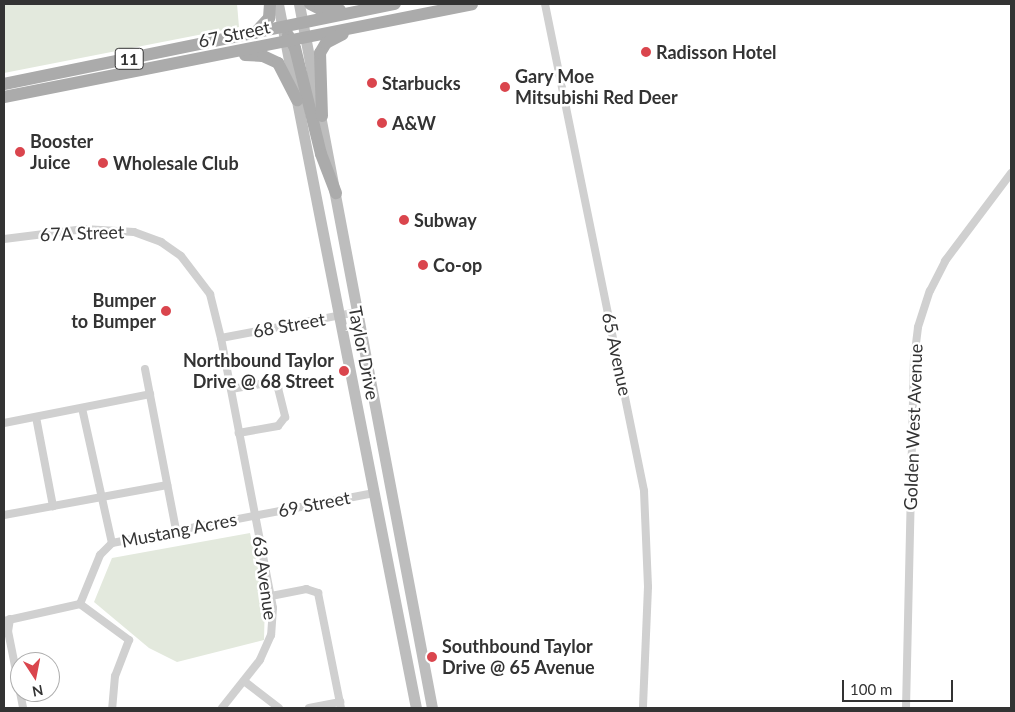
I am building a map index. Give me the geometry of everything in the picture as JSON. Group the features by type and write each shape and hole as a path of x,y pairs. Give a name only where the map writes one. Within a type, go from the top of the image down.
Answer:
{"main road":[{"path":"255,33 268,18 270,4"},
{"path":"278,4 282,27 288,41 321,154 336,193"},
{"name":"Taylor Drive","path":"299,4 322,116 432,708"},
{"path":"310,4 326,10 372,8"},
{"name":"67 Street","path":"4,84 395,4"},
{"name":"67 Street","path":"4,98 472,4"},
{"path":"322,116 318,66 322,49 357,27"},
{"name":"Taylor Drive","path":"288,41 296,100 416,708"},
{"path":"222,55 263,56 278,63 296,100"}],"street":[{"name":"65 Avenue","path":"545,4 644,491 648,587 644,708"},
{"name":"Golden West Avenue","path":"906,708 914,360 918,327 930,291 945,261 1011,173"},
{"name":"67A Street","path":"4,239 58,232 117,229 161,242 181,256 204,283 214,306 221,338"},
{"name":"68 Street","path":"221,338 357,312"},
{"name":"63 Avenue","path":"221,338 271,596 271,634 260,660 222,708"},
{"path":"145,369 176,530"},
{"path":"231,390 273,382 278,388 285,418 278,426 239,433"},
{"path":"4,422 150,394"},
{"path":"82,408 100,499 112,543"},
{"path":"36,417 53,506"},
{"path":"4,515 100,499 167,485"},
{"name":"69 Street","path":"255,515 374,493"},
{"name":"Mustang Acres","path":"80,604 100,555 112,543 255,515"},
{"path":"271,596 306,589 318,593 341,705 309,708"},
{"path":"12,652 7,620 80,604 129,640 114,676 112,708"},
{"path":"244,681 279,708"}],"shaded area":[{"path":"4,4 237,4 239,27 4,73"},
{"path":"250,533 265,600 264,640 177,662 149,648 94,602 112,558"}],"place":[{"name":"Radisson Hotel","path":"646,52"},
{"name":"Starbucks","path":"372,83"},
{"name":"Gary Moe Mitsubishi Red Deer","path":"505,87"},
{"name":"A&W","path":"382,123"},
{"name":"Booster Juice","path":"20,152"},
{"name":"Wholesale Club","path":"103,163"},
{"name":"Subway","path":"404,220"},
{"name":"Co-op","path":"423,265"},
{"name":"Bumper to Bumper","path":"166,311"},
{"name":"Northbound Taylor Drive @ 68 Street","path":"344,371"},
{"name":"Southbound Taylor Drive @ 65 Avenue","path":"432,657"}]}
